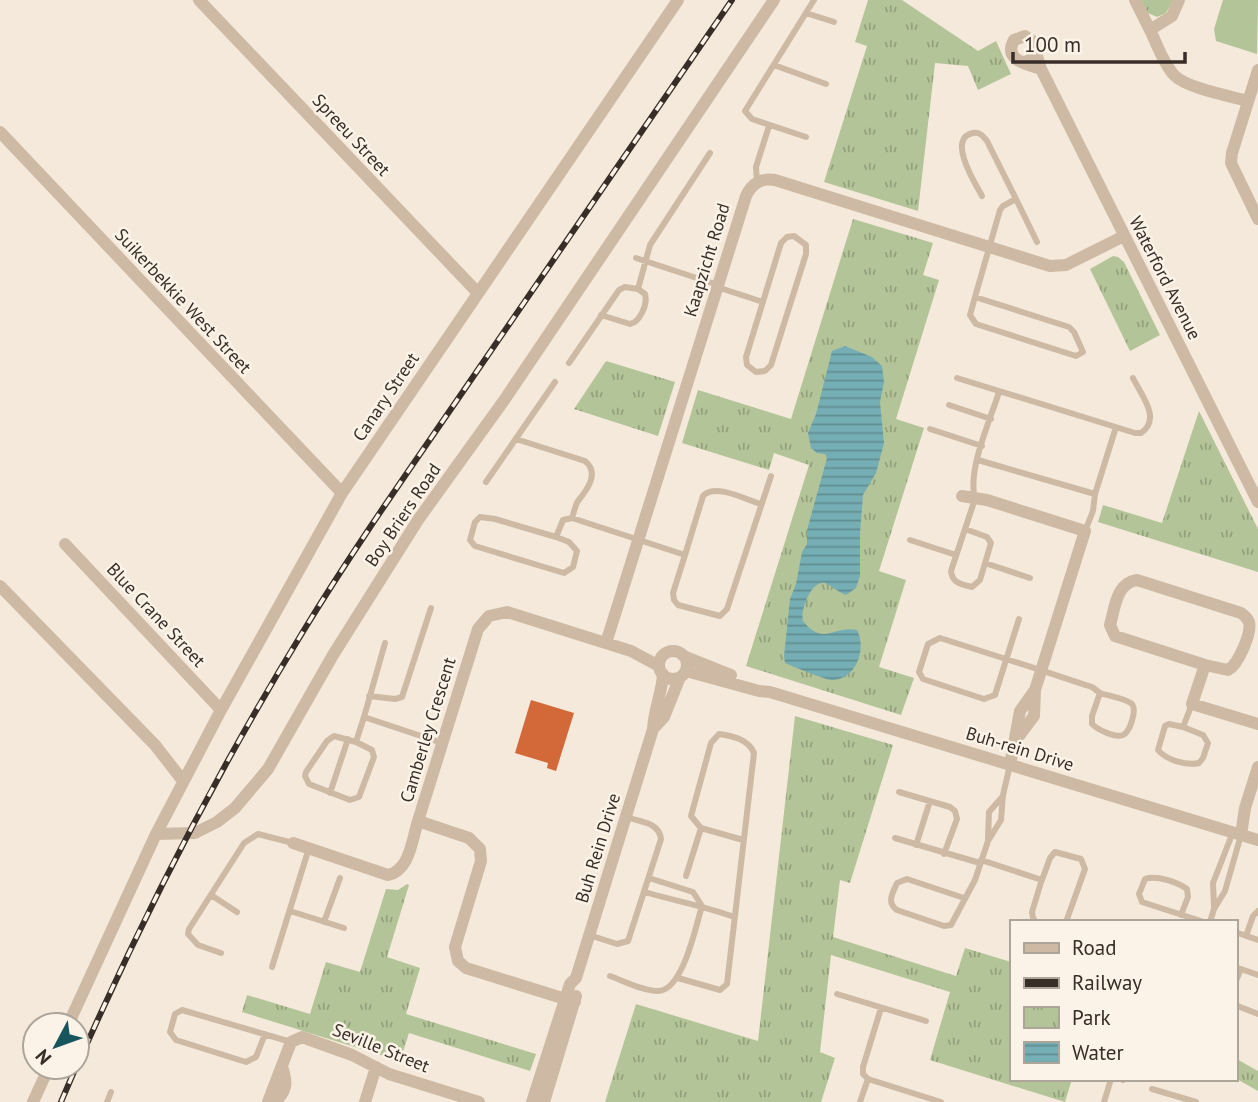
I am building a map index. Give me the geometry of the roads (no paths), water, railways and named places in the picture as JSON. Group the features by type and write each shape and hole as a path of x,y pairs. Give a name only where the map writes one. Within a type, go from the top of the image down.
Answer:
{"street":[{"name":"Spreeu Street","path":"199,0 478,293"},
{"name":"Canary Street","path":"156,834 221,710 342,493 678,0"},
{"name":"Boy Briers Road","path":"156,834 195,832 217,822 235,808 268,769 333,655 418,520 505,399 774,0"},
{"path":"1135,0 1177,78 1248,101"},
{"path":"1150,30 1172,16 1179,0"},
{"path":"1022,62 1028,61 1036,53 1034,42 1025,36 1014,40 1010,51 1017,60 1022,62 1041,69"},
{"name":"Waterford Avenue","path":"1036,53 1041,69 1258,502"},
{"path":"1258,70 1231,163 1258,219"},
{"name":"Suikerbekkie West Street","path":"0,132 342,493"},
{"path":"757,182 775,180 1050,265 1061,266 1124,236"},
{"name":"Kaapzicht Road","path":"606,643 746,196 757,182"},
{"path":"969,498 987,500 1085,531 1035,690 1034,716 1016,740 1010,765"},
{"name":"Blue Crane Street","path":"65,544 221,710"},
{"path":"1137,580 1241,613 1247,618 1250,627 1237,664 1232,669 1223,670 1205,665 1115,636 1110,625 1122,587 1137,580"},
{"path":"0,586 155,745 183,781"},
{"name":"Camberley Crescent","path":"570,1001 466,968 458,961 455,947 481,862 481,849 469,838 418,821 478,629 489,616 507,612 631,651 662,664"},
{"path":"674,650 684,669 671,678 662,664 674,650"},
{"name":"Buh Rein Drive","path":"531,1102 543,1083 570,1001 570,984 576,978 653,729 654,713 662,691 662,664"},
{"path":"1205,665 1192,704 1258,724"},
{"name":"Buh Rein Drive","path":"653,729 664,717 684,669"},
{"name":"Buh-rein Drive","path":"684,669 770,692 1258,841"},
{"path":"1237,834 1258,767"},
{"path":"293,843 383,874 392,874 403,866 418,821"},
{"path":"74,1011 156,834"},
{"name":"Seville Street","path":"291,1042 302,1037 308,1038 352,1055 376,1068 473,1101"},
{"path":"268,1102 291,1042"},
{"path":"275,1102 286,1089 282,1066"},
{"path":"365,1102 376,1068"},
{"path":"33,1102 43,1081"},
{"name":"Buh Rein Drive","path":"543,1083 544,1102"}],"lane":[{"path":"806,136 769,126 748,117 745,111 814,0"},
{"path":"806,13 834,22"},
{"path":"774,65 826,84"},
{"path":"757,182 757,167 769,126"},
{"path":"982,196 962,153 965,138 975,133 985,138 1037,242"},
{"path":"638,289 650,245 710,153"},
{"path":"975,297 1069,327 1074,332 1082,354 1076,356 976,324 970,316 975,297 990,247 1000,210 1016,199"},
{"path":"790,236 798,238 806,245 806,254 771,365 761,373 749,368 745,360 763,302 781,243 790,236"},
{"path":"636,258 763,302"},
{"path":"569,363 601,315 621,288 638,289 645,294 647,299 636,322 630,324 601,315"},
{"path":"957,378 1141,433 1149,425 1150,413 1133,378"},
{"path":"486,482 555,382"},
{"path":"965,529 989,539 991,546 976,585 971,587 956,583 951,577 951,571 965,529 978,460 999,392"},
{"path":"949,405 991,419"},
{"path":"1085,531 1093,511 1095,494 1115,427"},
{"path":"930,429 982,446"},
{"path":"516,439 585,461 590,465 593,474 572,518"},
{"path":"978,460 1095,494"},
{"path":"760,504 715,490 703,496 673,593 678,605 714,616 723,615 771,476"},
{"path":"483,517 556,537 569,542 577,551 573,567 564,573 475,546 470,540 475,522 483,517"},
{"path":"556,537 563,520 572,518 685,555"},
{"path":"911,540 957,555"},
{"path":"985,563 1030,578"},
{"path":"369,696 395,699 402,697 430,608"},
{"path":"1019,619 1006,659 995,695 988,699 923,679 919,672 928,644 940,638 1006,659 1041,670 1092,687 1100,693 1129,702 1134,712 1125,734 1119,736 1097,729 1093,724 1092,716 1100,693"},
{"path":"330,793 363,717 385,642"},
{"path":"1183,727 1192,704"},
{"path":"363,717 442,743"},
{"path":"1172,724 1183,727 1203,735 1207,740 1208,747 1199,763 1188,764 1163,755 1158,750 1165,726 1172,724"},
{"path":"678,978 720,990 726,986 754,753 743,740 721,734 711,743 691,818 701,828 743,840"},
{"path":"334,736 352,741 372,750 374,757 360,795 350,800 309,784 306,772 327,741 334,736"},
{"path":"964,898 904,879 897,883 890,899 897,910 947,926 953,923 975,880 988,841 1001,820 1010,765"},
{"path":"899,792 950,807 957,815 944,854"},
{"path":"988,841 989,812 1003,795"},
{"path":"916,845 930,801"},
{"path":"589,935 617,944 628,941 645,892 661,834 653,826 626,817"},
{"path":"686,876 701,828"},
{"path":"221,953 198,945 188,934 189,929 248,838 267,834 293,843"},
{"path":"1211,920 1225,891 1237,834"},
{"path":"1214,909 1213,883 1237,834"},
{"path":"895,838 944,854 1042,879"},
{"path":"272,967 309,848"},
{"path":"1034,920 1032,912 1050,858 1055,852 1080,858 1084,862 1085,869 1067,920"},
{"path":"1181,915 1188,897 1187,889 1180,884 1151,877 1145,879 1139,894 1142,902 1181,915 1197,920"},
{"path":"324,922 340,878"},
{"path":"649,878 692,892 702,906"},
{"path":"645,892 734,917"},
{"path":"211,895 237,912"},
{"path":"610,976 660,991 667,989 678,978 702,906"},
{"path":"290,911 344,928"},
{"path":"1246,936 1253,916 1258,911"},
{"path":"1237,933 1258,940"},
{"path":"1238,968 1258,975"},
{"path":"837,994 926,1021"},
{"path":"1237,1006 1258,1014"},
{"path":"881,1007 862,1070 868,1079 941,1102"},
{"path":"265,1034 256,1057 246,1062 176,1040 170,1032 176,1014 183,1010 265,1034 291,1042"},
{"path":"860,1102 868,1079"},
{"path":"1104,1102 1110,1081"},
{"path":"1152,1089 1196,1102"},
{"path":"107,1102 111,1092"}],"water":[{"path":"845,346 872,357 882,366 884,382 880,402 884,443 876,473 863,495 860,576 856,588 846,595 820,583 811,591 803,610 803,621 817,633 857,630 861,646 857,662 847,675 832,680 785,663 784,656 790,599 796,584 802,552 807,544 807,530 827,458 825,454 817,453 811,448 808,433 816,414 832,351"}],"railway":[{"path":"91,1035 183,844 304,630 388,501 732,0"},
{"path":"61,1102 70,1081"}]}
